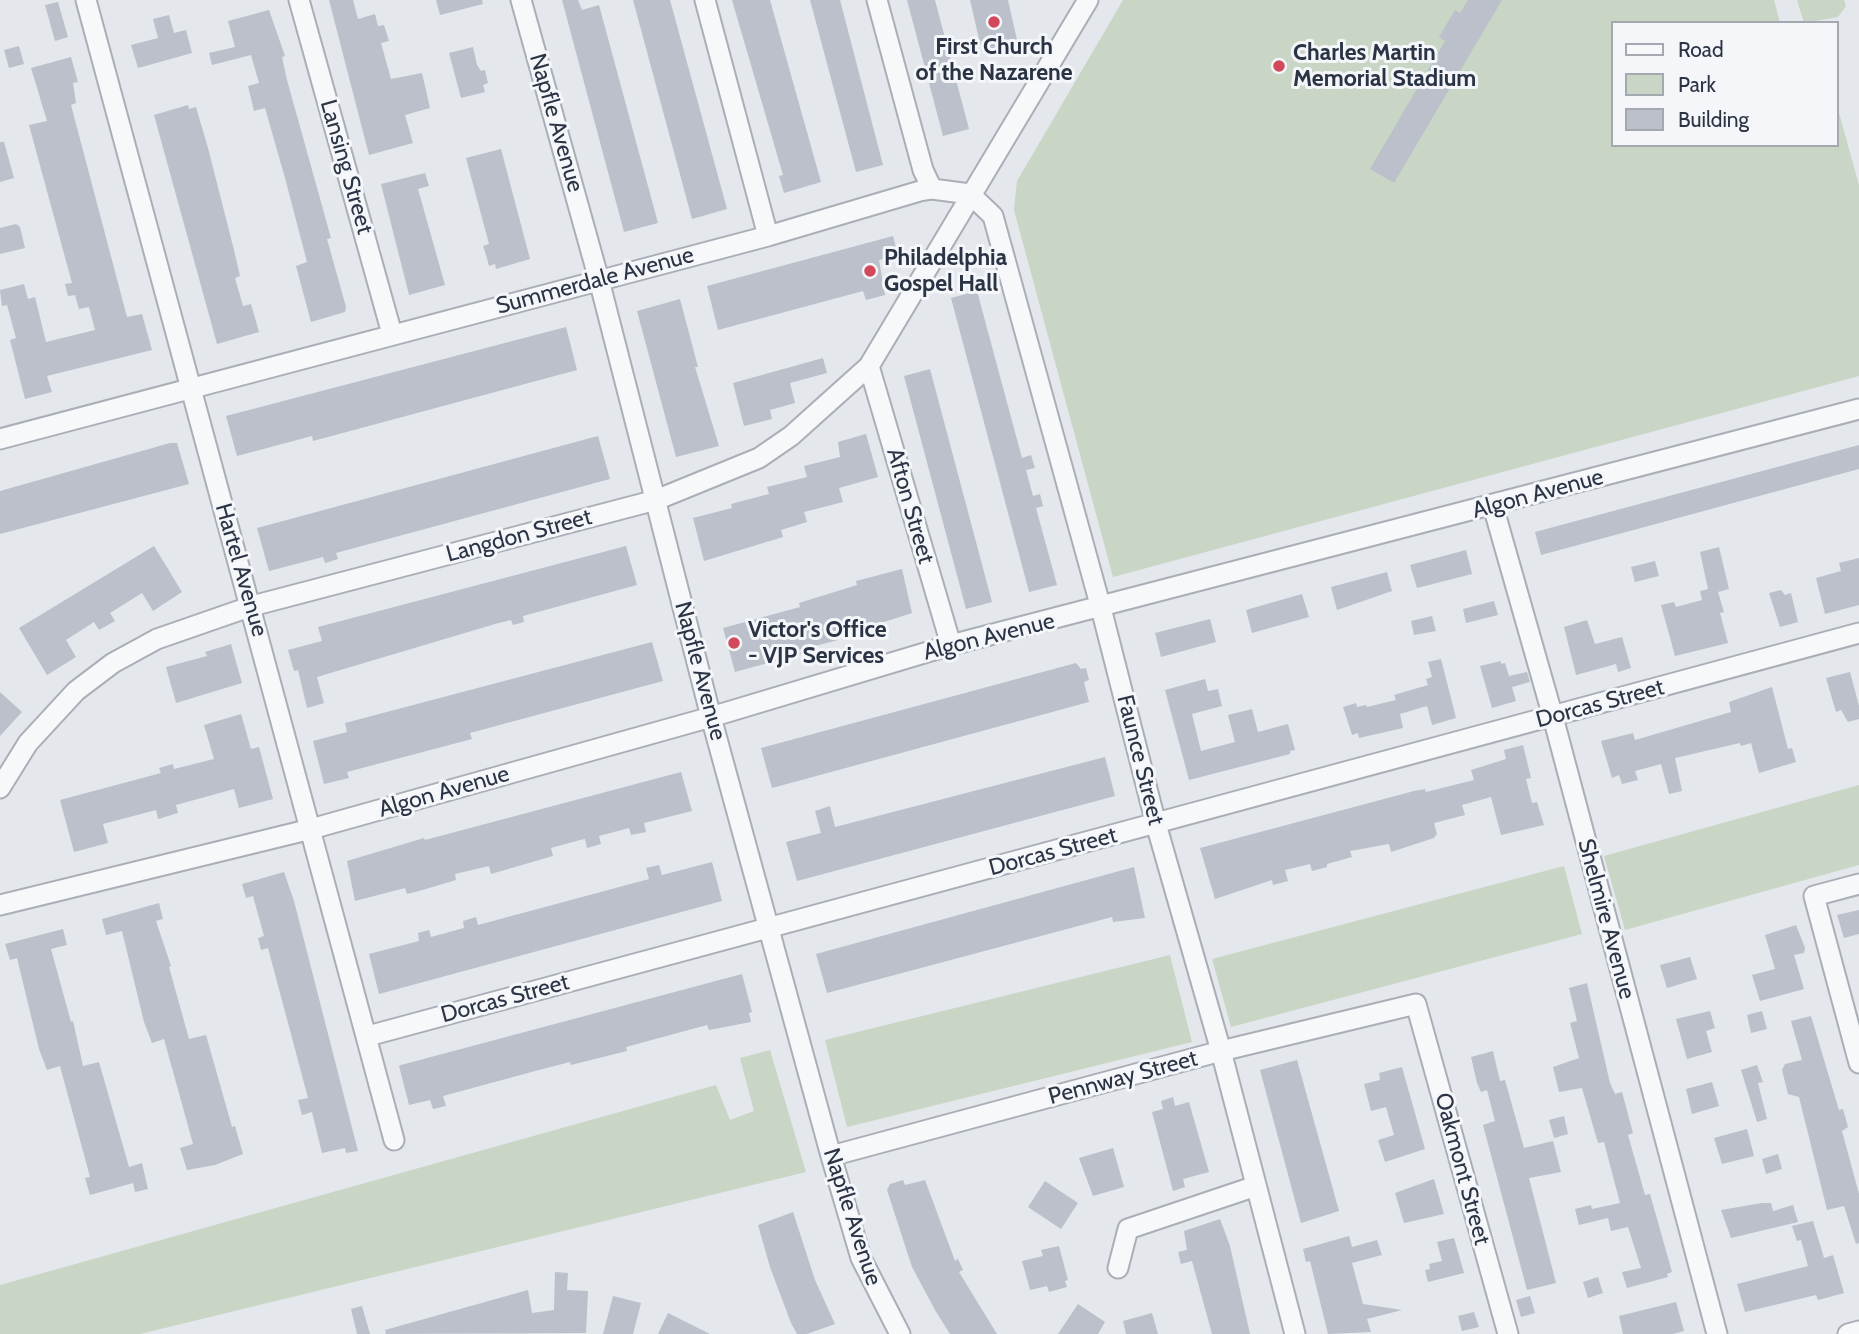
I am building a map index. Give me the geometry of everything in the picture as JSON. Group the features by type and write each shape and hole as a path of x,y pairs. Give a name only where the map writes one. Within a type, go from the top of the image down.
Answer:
{"street":[{"name":"Hartel Avenue","path":"86,0 252,606 394,1140"},
{"name":"Lansing Street","path":"299,0 392,334"},
{"name":"Napfle Avenue","path":"521,0 599,280 711,717 831,1156 861,1258 900,1334"},
{"path":"705,0 768,236"},
{"path":"877,0 923,170 932,189"},
{"path":"970,194 1088,0"},
{"name":"Summerdale Avenue","path":"0,439 768,236 932,189 970,194"},
{"name":"Langdon Street","path":"0,788 28,743 76,691 113,663 157,639 252,606 656,500 759,458 791,436 869,366 970,194"},
{"name":"Faunce Street","path":"970,194 993,216 1101,608 1156,824 1222,1051 1295,1334"},
{"name":"Afton Street","path":"869,366 951,645"},
{"name":"Algon Avenue","path":"0,905 311,829 711,717 951,645 1859,409"},
{"name":"Shelmire Avenue","path":"1493,506 1553,717 1717,1334"},
{"name":"Dorcas Street","path":"368,1036 1859,633"},
{"path":"1859,884 1814,896 1859,1063"},
{"name":"Pennway Street","path":"831,1156 1222,1051 1416,1004"},
{"name":"Oakmont Street","path":"1416,1004 1508,1334"},
{"path":"1118,1268 1128,1229 1256,1186"},
{"path":"1848,1334 1859,1331"}],"green space":[{"path":"1123,0 1774,0 1779,21 1610,21 1610,147 1838,147 1838,109 1859,185 1859,376 1113,577 1014,210 1017,181"},
{"path":"1797,0 1844,0 1846,6 1838,17 1803,21"},
{"path":"1859,785 1859,865 1625,930 1604,856"},
{"path":"1564,866 1582,934 1231,1027 1212,959"},
{"path":"1170,955 1192,1042 847,1127 825,1040"},
{"path":"770,1050 806,1172 140,1334 0,1334 0,1285 716,1085 730,1120 754,1111 740,1058"}],"building":[{"path":"329,0 353,0 358,19 375,14 378,26 384,25 389,41 381,43 391,79 422,73 430,108 405,115 413,143 369,155"},
{"path":"436,0 482,0 483,4 440,15"},
{"path":"562,0 578,0 582,10 599,5 658,223 624,232"},
{"path":"633,0 670,0 727,209 692,219"},
{"path":"732,0 770,0 821,182 784,193 779,176 783,175"},
{"path":"810,0 840,0 883,165 856,172"},
{"path":"907,0 935,0 969,129 943,136"},
{"name":"First Church of the Nazarene","path":"970,0 1008,0 1018,44 982,52"},
{"path":"1468,0 1502,0 1394,183 1370,169 1445,41 1439,37 1455,10 1460,13"},
{"path":"58,2 68,37 55,41 45,5"},
{"path":"269,10 285,56 282,57 287,80 331,238 327,239 346,307 345,312 311,322 296,266 307,262 285,178 265,108 254,111 248,86 259,83 251,55 212,65 209,53 235,47 228,21"},
{"path":"169,15 174,33 186,30 192,53 138,68 131,45 158,38 153,19"},
{"path":"19,46 24,64 9,68 4,50"},
{"path":"473,47 477,65 481,71 485,70 488,83 483,85 485,92 461,98 449,53"},
{"path":"71,57 78,82 73,83 76,103 71,105 127,317 142,314 152,350 47,376 52,392 25,399 10,340 16,338 7,305 2,306 0,290 24,284 28,299 35,297 46,342 95,330 89,307 79,309 75,295 68,296 65,284 72,283 29,125 47,121 31,68"},
{"path":"188,105 189,109 196,107 208,148 240,276 235,278 243,306 251,304 259,332 217,344 154,115"},
{"path":"0,142 4,142 14,178 0,182"},
{"path":"501,149 530,259 496,269 495,264 489,266 483,246 489,244 466,158"},
{"path":"425,173 429,186 418,189 445,285 409,295 381,184"},
{"path":"16,224 20,227 25,248 0,254 0,228"},
{"path":"893,236 898,255 879,260 885,295 866,300 863,291 718,330 707,286"},
{"path":"977,291 1022,458 1031,455 1035,468 1026,470 1033,496 1040,494 1043,506 1036,508 1057,585 1029,592 951,298"},
{"path":"680,299 698,367 695,367 719,446 676,457 637,311"},
{"path":"566,327 577,370 313,441 312,436 237,456 226,416"},
{"path":"823,358 827,373 790,383 795,403 770,410 772,419 744,426 733,383"},
{"path":"930,369 992,602 966,609 904,376"},
{"path":"866,434 878,477 839,488 843,502 804,512 807,522 781,530 783,537 704,561 693,518 732,508 731,504 769,494 767,487 807,477 804,466 840,457 838,442"},
{"path":"598,436 610,479 336,553 338,559 325,563 323,557 269,571 257,528"},
{"path":"177,443 189,484 0,534 0,491"},
{"path":"1859,445 1859,469 1541,555 1535,532"},
{"path":"154,546 182,592 153,611 142,593 110,613 115,621 99,630 94,622 66,640 76,657 47,675 19,628"},
{"path":"626,546 637,585 523,616 524,622 513,625 511,620 495,624 317,677 324,703 307,708 298,670 294,671 288,650 322,641 318,627"},
{"path":"1719,547 1729,589 1718,592 1728,643 1675,656 1661,605 1674,602 1676,607 1702,600 1700,591 1708,589 1700,552"},
{"path":"1466,550 1472,574 1417,588 1410,565"},
{"path":"1859,558 1859,605 1825,614 1816,578 1841,571 1839,563"},
{"path":"1655,561 1659,576 1635,582 1631,567"},
{"path":"902,569 912,613 837,637 838,640 800,650 801,654 735,672 723,628 800,607 799,603 857,585 856,581"},
{"path":"1387,572 1392,591 1337,610 1331,587"},
{"path":"1781,590 1785,595 1791,593 1798,622 1780,627 1769,593"},
{"path":"1302,594 1309,617 1252,633 1246,610"},
{"path":"1494,601 1498,615 1466,623 1463,609"},
{"path":"1432,616 1436,631 1414,635 1411,621"},
{"path":"1210,619 1216,642 1161,657 1155,633"},
{"path":"1587,620 1595,644 1622,637 1631,668 1618,672 1616,664 1576,675 1564,627"},
{"path":"652,642 663,681 470,733 472,739 347,772 349,778 324,784 313,741 347,732 345,723"},
{"path":"231,644 242,683 176,703 166,667 207,656 205,652"},
{"path":"1441,659 1456,718 1432,725 1427,706 1400,714 1403,728 1359,738 1358,733 1352,735 1343,707 1356,703 1357,707 1367,707 1396,700 1394,695 1428,685 1426,679 1432,677 1428,662"},
{"path":"1501,661 1501,664 1505,663 1509,676 1527,672 1530,682 1512,687 1516,701 1492,708 1480,666"},
{"path":"1076,663 1081,669 1086,668 1089,680 1084,682 1089,702 772,788 761,748"},
{"path":"1850,672 1859,706 1859,719 1848,722 1841,710 1836,712 1826,678"},
{"path":"1205,679 1208,691 1218,689 1222,706 1192,714 1201,751 1235,742 1228,715 1252,709 1258,732 1288,724 1295,750 1290,751 1290,754 1189,780 1165,690"},
{"path":"1772,687 1788,749 1792,748 1796,762 1759,773 1751,743 1741,746 1740,743 1675,758 1682,791 1669,794 1661,764 1635,771 1638,780 1622,784 1619,775 1612,778 1601,741 1633,733 1635,740 1731,712 1729,702"},
{"path":"0,692 22,712 0,736"},
{"path":"241,714 251,749 259,747 273,799 239,808 234,789 176,805 178,813 158,819 156,810 103,824 108,843 74,852 60,800 161,773 159,768 173,764 174,769 214,759 204,725"},
{"path":"1523,745 1531,778 1526,779 1532,803 1537,802 1544,825 1501,835 1491,797 1462,805 1465,815 1434,823 1437,834 1434,838 1391,852 1389,844 1350,851 1352,857 1327,864 1327,867 1312,871 1310,864 1285,870 1288,881 1273,885 1272,880 1215,899 1200,848 1414,791 1425,789 1426,792 1474,780 1471,770 1506,759 1504,750"},
{"path":"1105,757 1115,796 797,881 786,842 821,833 815,811 830,806 835,827"},
{"path":"681,772 692,811 644,823 646,832 631,835 629,828 599,836 601,844 587,848 585,839 580,840 551,848 553,856 491,874 489,866 455,874 456,880 419,891 407,894 405,888 355,901 347,861 424,838 425,840"},
{"path":"712,862 722,901 379,994 369,954 419,941 418,933 429,930 431,937 464,928 463,921 476,917 478,925 649,879 646,868 659,865 662,875"},
{"path":"1134,867 1145,918 1113,922 1112,917 827,993 816,954"},
{"path":"284,872 294,901 358,1151 346,1153 345,1148 322,1153 312,1112 302,1115 298,1100 308,1098 268,948 261,950 258,938 264,936 253,896 246,898 242,884"},
{"path":"159,903 163,919 156,921 171,966 169,967 189,1039 206,1035 232,1127 235,1126 243,1154 215,1165 187,1170 180,1148 193,1144 164,1039 152,1043 144,1022 122,931 106,935 102,919"},
{"path":"1859,910 1859,934 1844,938 1837,915"},
{"path":"1796,925 1805,948 1804,953 1794,955 1804,989 1760,1001 1752,975 1775,969 1765,935"},
{"path":"63,929 67,945 51,949 71,1022 73,1021 83,1066 99,1062 129,1167 142,1163 148,1189 135,1192 133,1183 90,1195 85,1178 90,1177 60,1066 47,1070 39,1049 17,958 10,960 5,944"},
{"path":"1690,957 1697,979 1667,988 1660,965"},
{"path":"742,974 752,1012 749,1013 751,1022 709,1030 707,1025 626,1047 627,1051 571,1065 570,1062 443,1096 446,1106 433,1109 430,1100 409,1105 399,1066 401,1065"},
{"path":"1587,983 1610,1083 1615,1094 1622,1092 1633,1133 1628,1135 1645,1195 1650,1194 1672,1272 1667,1274 1668,1277 1627,1288 1622,1272 1641,1268 1628,1227 1611,1231 1608,1218 1579,1225 1575,1209 1591,1205 1592,1209 1620,1203 1604,1142 1598,1143 1582,1088 1559,1092 1553,1067 1579,1058 1570,1023 1577,1021 1569,988"},
{"path":"1710,1011 1715,1028 1706,1031 1712,1052 1687,1059 1676,1019"},
{"path":"1762,1011 1767,1029 1751,1033 1747,1015"},
{"path":"1811,1016 1839,1110 1843,1109 1848,1127 1842,1131 1859,1194 1859,1243 1856,1244 1844,1206 1827,1210 1799,1097 1788,1094 1782,1070 1785,1064 1802,1060 1791,1021"},
{"path":"1493,1051 1500,1081 1505,1080 1524,1148 1553,1141 1561,1172 1529,1178 1556,1283 1527,1290 1483,1125 1495,1121 1487,1090 1481,1092 1477,1083 1471,1057"},
{"path":"1297,1060 1339,1211 1301,1223 1260,1070"},
{"path":"1757,1065 1763,1082 1758,1083 1767,1119 1757,1122 1741,1070"},
{"path":"1402,1067 1425,1149 1385,1162 1378,1140 1394,1135 1386,1107 1371,1111 1364,1084 1380,1080 1379,1073"},
{"path":"1712,1082 1719,1106 1692,1114 1686,1089"},
{"path":"1173,1097 1175,1106 1189,1102 1209,1172 1183,1179 1185,1187 1173,1191 1152,1112 1163,1109 1161,1101"},
{"path":"1564,1116 1568,1134 1554,1138 1549,1120"},
{"path":"1747,1129 1754,1156 1722,1164 1714,1138"},
{"path":"1113,1148 1124,1187 1093,1196 1079,1158"},
{"path":"1778,1154 1782,1169 1766,1174 1762,1159"},
{"path":"1434,1179 1444,1214 1404,1223 1395,1193"},
{"path":"903,1180 905,1185 925,1180 955,1261 958,1259 963,1270 959,1272 997,1334 950,1334 935,1310 912,1267 887,1190 890,1184"},
{"path":"1045,1181 1078,1203 1061,1229 1028,1207"},
{"path":"1771,1203 1773,1211 1793,1205 1798,1222 1731,1238 1721,1210"},
{"path":"793,1212 815,1280 835,1324 807,1334 797,1334 791,1323 758,1225"},
{"path":"1220,1219 1230,1246 1250,1334 1212,1334 1192,1261 1181,1264 1178,1252 1187,1250 1184,1231"},
{"path":"1813,1221 1824,1258 1833,1255 1844,1293 1818,1300 1816,1295 1745,1312 1737,1284 1808,1266 1801,1240 1797,1241 1792,1226"},
{"path":"1349,1236 1352,1247 1377,1240 1382,1255 1352,1263 1363,1304 1402,1310 1367,1319 1371,1332 1328,1334 1310,1261 1306,1262 1303,1249"},
{"path":"1454,1238 1464,1273 1428,1282 1425,1270 1430,1269 1429,1264 1442,1261 1437,1242"},
{"path":"1059,1246 1068,1280 1065,1281 1067,1287 1049,1292 1047,1286 1030,1290 1022,1261 1043,1256 1041,1250"},
{"path":"555,1272 568,1273 567,1290 588,1291 586,1333 386,1334 385,1330 528,1290 532,1313 554,1310"},
{"path":"1598,1277 1603,1293 1588,1298 1583,1282"},
{"path":"613,1296 641,1303 633,1334 603,1334"},
{"path":"1530,1296 1535,1313 1521,1317 1516,1300"},
{"path":"1676,1302 1684,1331 1673,1334 1623,1334 1619,1316"},
{"path":"1078,1304 1105,1322 1098,1334 1058,1334"},
{"path":"362,1306 370,1334 357,1334 351,1309"},
{"path":"1474,1312 1479,1327 1462,1331 1458,1316"},
{"path":"668,1313 710,1334 658,1334"},
{"path":"1152,1313 1158,1334 1126,1334 1123,1321"}],"place":[{"name":"First Church of the Nazarene","path":"994,22"},
{"name":"Charles Martin Memorial Stadium","path":"1279,66"},
{"name":"Philadelphia Gospel Hall","path":"870,271"},
{"name":"Victor's Office - VJP Services","path":"734,643"}]}
